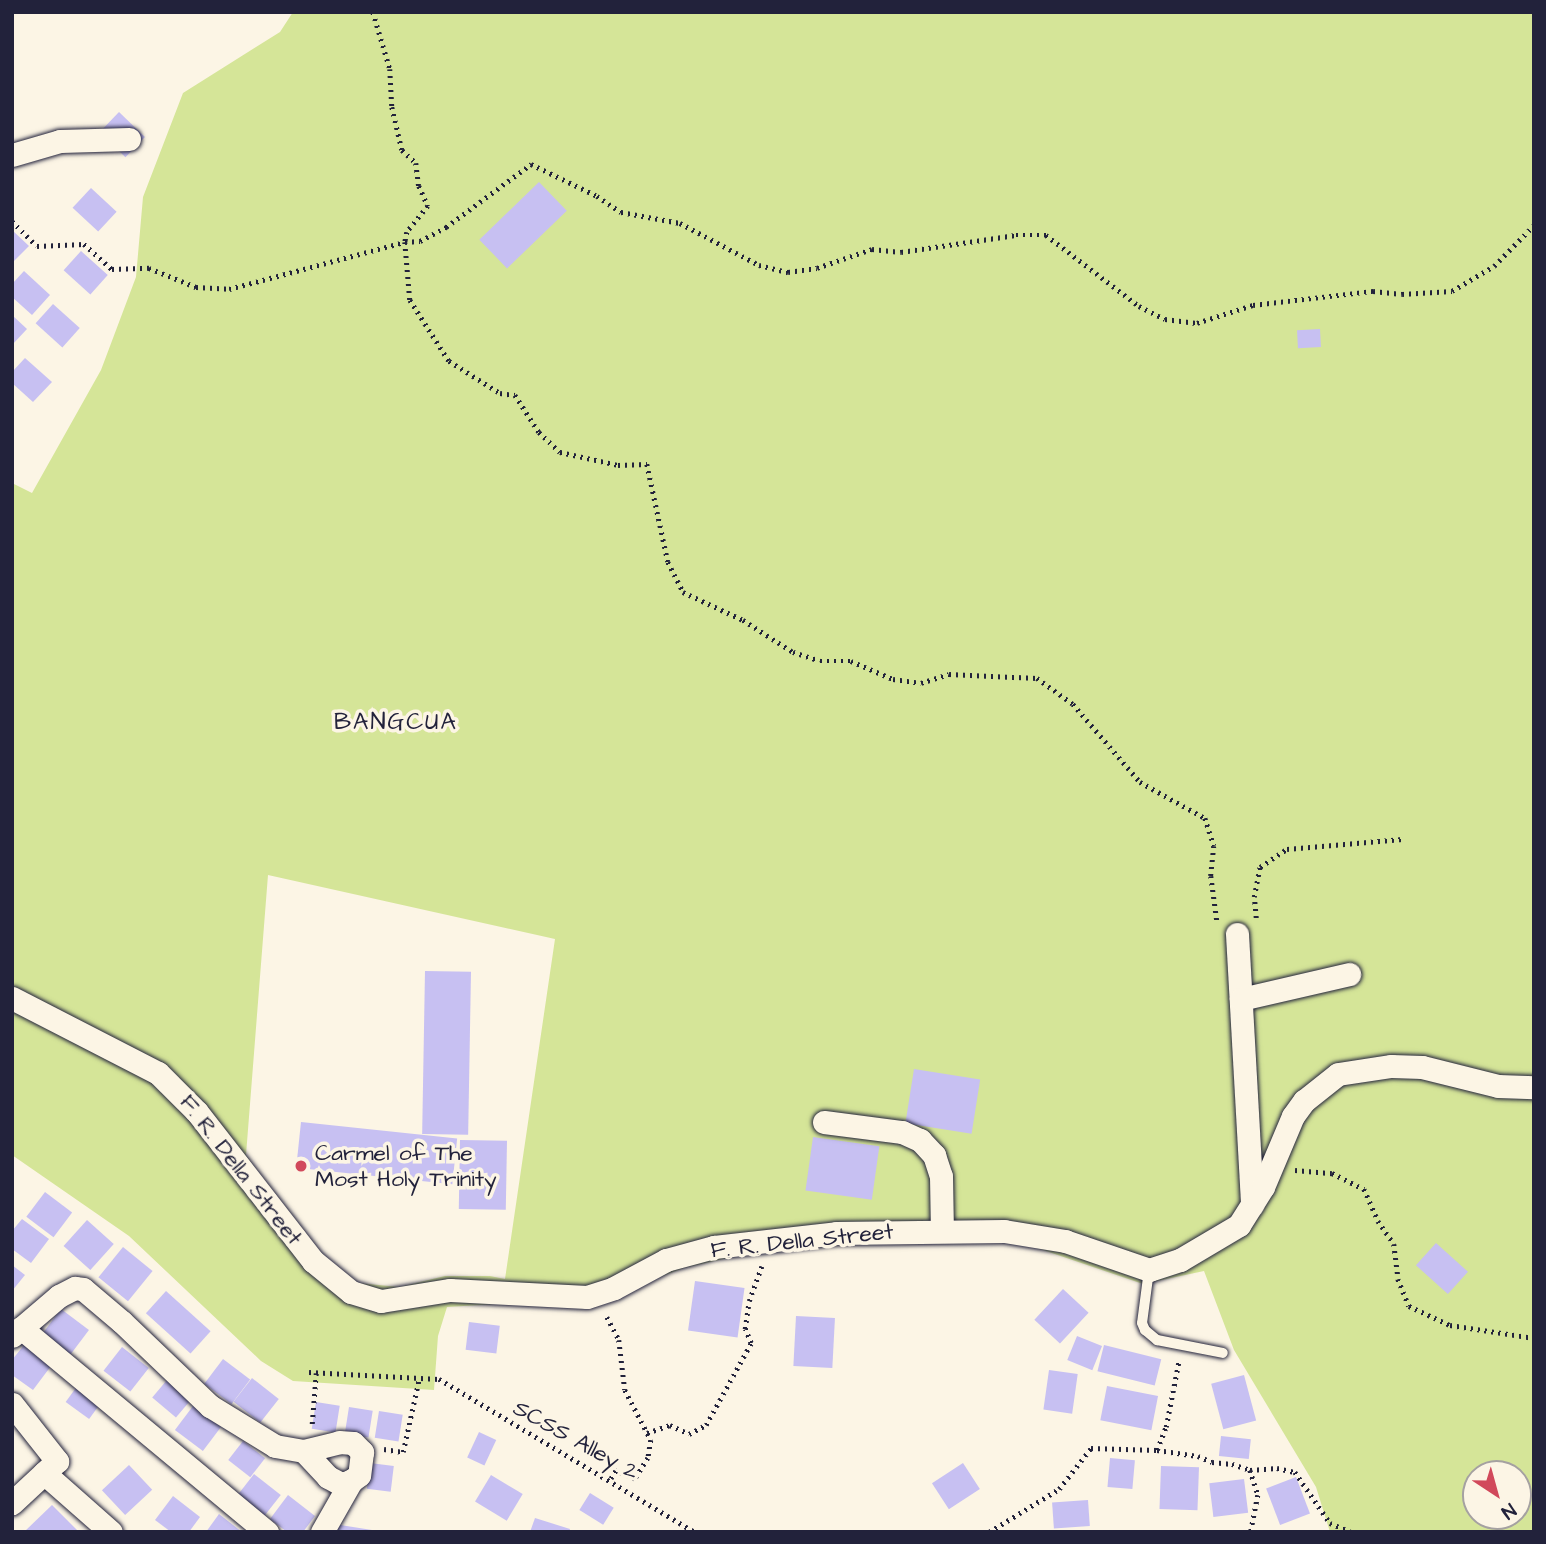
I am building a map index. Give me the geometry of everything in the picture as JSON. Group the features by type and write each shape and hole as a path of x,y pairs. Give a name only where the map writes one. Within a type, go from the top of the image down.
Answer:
{"street":[{"path":"12,155 60,141 129,139"},
{"path":"1227,930 1241,999 1252,1208"},
{"path":"1241,999 1349,974"},
{"name":"F. R. Della Street","path":"12,998 140,1062 175,1088 225,1146 313,1261 351,1292 380,1301 450,1290 587,1297 599,1295 666,1260 714,1247 836,1233 1004,1231 1065,1241 1149,1270"},
{"path":"1149,1270 1180,1261 1239,1224 1252,1208 1278,1147 1304,1101 1338,1074 1391,1066 1422,1067 1498,1086 1534,1087"},
{"path":"824,1122 902,1132 919,1140 934,1156 942,1176 942,1231"},
{"path":"267,1532 17,1332 66,1291 83,1289 122,1322 210,1406 275,1446 307,1450 339,1442 358,1446 362,1452 363,1463 359,1475 351,1482 322,1532"},
{"path":"12,1404 57,1461 12,1503"},
{"path":"307,1450 328,1477 341,1484 351,1482"},
{"path":"44,1473 111,1532"}],"lane":[{"path":"1149,1270 1142,1323 1145,1330 1157,1340 1223,1353"}],"path":[{"path":"373,12 390,69 392,107 402,150 416,163 419,186 428,206 407,232 405,242 410,300 449,360 500,393 515,395 539,432 560,452 618,465 647,464 667,562 683,592 743,620 793,652 820,661 851,662 893,679 921,683 949,674 1037,678 1073,704 1140,782 1205,818 1214,846 1211,876 1227,930 1257,931 1254,897 1260,867 1287,849 1404,839"},
{"path":"12,221 37,246 84,244 112,269 149,268 196,287 229,289 405,242 420,241 446,227 531,164 597,196 621,212 680,223 760,265 788,272 817,268 872,249 901,252 1016,235 1046,235 1139,306 1165,319 1197,323 1253,305 1373,291 1402,295 1452,291 1494,266 1534,225"},
{"path":"1278,1147 1296,1171 1332,1173 1364,1189 1378,1221 1394,1244 1398,1279 1409,1306 1450,1325 1534,1338"},
{"path":"647,1433 670,1425 689,1434 706,1425 751,1343 745,1329 749,1301 771,1240"},
{"path":"599,1295 619,1340 625,1390 651,1440 648,1458 635,1479 616,1471 611,1479"},
{"path":"1157,1450 1166,1427 1182,1346"},
{"path":"309,1372 419,1379 403,1452"},
{"path":"307,1450 316,1373"},
{"name":"SCSS Alley 2","path":"419,1379 439,1379 511,1424 611,1479 695,1532"},
{"path":"989,1532 1059,1489 1091,1448 1157,1450 1198,1456 1212,1462 1251,1470 1277,1468 1295,1472 1335,1532"},
{"path":"1251,1470 1258,1495 1251,1532"},
{"path":"1330,1523 1351,1532"}],"green space":[{"path":"293,12 1534,12 1534,1532 1330,1532 1316,1487 1234,1350 1204,1271 1143,1284 1040,1249 997,1239 837,1244 754,1252 684,1268 631,1288 549,1301 447,1307 438,1336 434,1390 293,1381 261,1361 129,1236 12,1155 12,483 32,493 101,370 136,277 143,197 183,93 280,32","holes":["268,875 555,939 505,1279 490,1276 445,1276 399,1287 358,1283 320,1255 285,1212 246,1155"]}],"building":[{"path":"119,112 145,137 125,157 100,132"},
{"path":"539,182 567,211 507,268 479,240"},
{"path":"91,188 117,212 98,232 73,208"},
{"path":"12,230 29,246 12,263"},
{"path":"81,251 108,275 90,294 64,270"},
{"path":"24,271 50,295 32,315 12,297 12,284"},
{"path":"53,304 80,328 62,347 36,323"},
{"path":"12,315 27,329 12,345"},
{"path":"1320,329 1321,347 1298,348 1297,330"},
{"path":"25,358 52,382 33,402 12,383 12,372"},
{"path":"425,971 471,972 468,1135 422,1134"},
{"path":"914,1069 980,1079 972,1134 905,1123"},
{"path":"301,1122 457,1138 452,1184 296,1168"},
{"path":"813,1137 879,1146 872,1200 805,1190"},
{"path":"460,1140 507,1141 506,1210 459,1209"},
{"path":"45,1192 72,1212 53,1237 26,1217"},
{"path":"22,1219 49,1239 31,1263 12,1249 12,1231"},
{"path":"87,1220 114,1244 90,1270 64,1246"},
{"path":"1436,1243 1468,1272 1448,1294 1416,1265"},
{"path":"123,1247 153,1271 128,1301 98,1277"},
{"path":"12,1265 25,1275 12,1291"},
{"path":"695,1281 745,1288 738,1337 688,1331"},
{"path":"1063,1289 1089,1313 1060,1344 1034,1320"},
{"path":"166,1291 211,1331 191,1353 146,1313"},
{"path":"61,1309 89,1330 70,1355 42,1334"},
{"path":"796,1316 835,1318 832,1368 793,1366"},
{"path":"469,1322 500,1326 496,1354 466,1350"},
{"path":"1077,1336 1102,1346 1092,1370 1067,1360"},
{"path":"24,1345 51,1366 33,1390 12,1375 12,1360"},
{"path":"1104,1345 1161,1359 1155,1385 1097,1371"},
{"path":"122,1347 149,1368 130,1392 104,1371"},
{"path":"223,1359 250,1379 231,1404 204,1384"},
{"path":"1049,1370 1078,1374 1072,1414 1043,1410"},
{"path":"1244,1375 1256,1420 1223,1429 1211,1384"},
{"path":"252,1378 279,1399 260,1423 234,1402"},
{"path":"167,1380 191,1400 176,1418 152,1398"},
{"path":"78,1385 101,1402 89,1419 66,1402"},
{"path":"1107,1386 1158,1396 1151,1430 1100,1420"},
{"path":"316,1402 340,1406 335,1432 312,1429"},
{"path":"193,1406 221,1427 203,1451 175,1430"},
{"path":"349,1407 373,1411 368,1437 345,1434"},
{"path":"379,1411 403,1415 398,1441 375,1438"},
{"path":"479,1432 496,1440 484,1465 467,1457"},
{"path":"1221,1436 1251,1439 1249,1459 1219,1456"},
{"path":"243,1441 265,1458 250,1477 228,1460"},
{"path":"1110,1458 1135,1460 1132,1489 1107,1487"},
{"path":"370,1463 394,1466 391,1492 367,1489"},
{"path":"963,1463 980,1489 949,1509 932,1483"},
{"path":"129,1465 152,1490 125,1515 102,1490"},
{"path":"1161,1466 1199,1467 1197,1510 1159,1509"},
{"path":"254,1474 281,1495 262,1519 236,1498"},
{"path":"491,1475 523,1494 507,1521 475,1502"},
{"path":"1296,1477 1310,1513 1280,1525 1266,1488"},
{"path":"1244,1479 1248,1513 1213,1517 1209,1483"},
{"path":"590,1493 614,1508 603,1525 579,1510"},
{"path":"288,1495 315,1516 303,1532 287,1532 270,1519"},
{"path":"173,1496 200,1517 189,1532 171,1532 155,1520"},
{"path":"1088,1500 1090,1526 1054,1528 1052,1503"},
{"path":"52,1505 79,1532 24,1532"},
{"path":"219,1514 242,1532 206,1532"},
{"path":"535,1518 570,1529 569,1532 530,1532"},
{"path":"334,1524 372,1530 372,1532 332,1532"}],"place":[{"name":"Carmel of The Most Holy Trinity","path":"301,1166"}],"district":[{"name":"BANGCUA","path":"396,723"}]}
